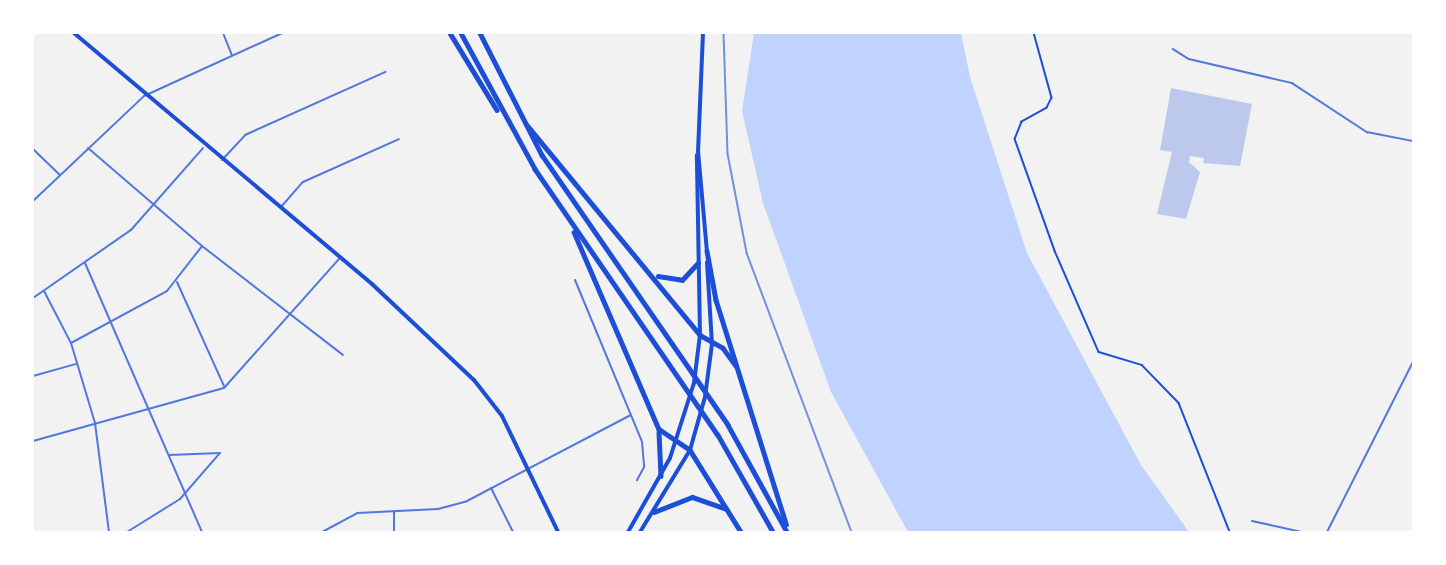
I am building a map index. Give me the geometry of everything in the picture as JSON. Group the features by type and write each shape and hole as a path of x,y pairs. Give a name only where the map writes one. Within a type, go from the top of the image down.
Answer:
{"highway":[{"path":"450,33 568,218 712,425 772,532"},
{"path":"461,33 507,122"},
{"path":"481,33 489,56 516,110 559,182 716,407 788,532"},
{"path":"516,110 568,179 655,274 700,335 712,344 723,348 736,366"},
{"path":"568,218 659,429 660,476"},
{"path":"707,251 736,366 788,532"},
{"path":"655,274 682,280 698,263"},
{"path":"659,429 690,450 741,532"},
{"path":"654,512 692,497 728,511"}],"main road":[{"path":"76,33 204,148 222,160 340,258 488,396 528,466 558,532"},
{"path":"628,532 660,476 677,440 694,383 700,335 698,151 703,33"},
{"path":"640,532 690,450 705,397 712,344 698,151"}],"street":[{"path":"223,33 233,55"},
{"path":"33,201 144,96 282,33"},
{"path":"222,160 245,135 385,72"},
{"path":"280,208 303,182 399,139"},
{"path":"88,148 202,246 344,355"},
{"path":"33,298 126,234 204,148"},
{"path":"33,149 60,175"},
{"path":"70,343 113,323 177,282 202,246"},
{"path":"33,441 224,388 291,316 340,258"},
{"path":"85,263 202,532"},
{"path":"575,280 631,416 645,458 637,480"},
{"path":"177,282 224,388"},
{"path":"44,291 70,343 95,423 109,532"},
{"path":"1327,532 1413,362"},
{"path":"33,376 76,364"},
{"path":"322,532 357,513 450,506 491,488 528,466 631,416"},
{"path":"127,532 185,492 220,453 170,455"},
{"path":"491,488 513,532"},
{"path":"394,510 394,532"},
{"path":"1252,521 1302,532"}],"lane":[{"path":"1173,49 1189,59 1292,83 1367,132 1413,141"}],"path":[{"path":"1034,33 1052,98 1047,108 1022,122 1015,139 1038,208 1099,352 1142,365 1179,403 1230,532"}],"water":[{"path":"754,33 961,33 970,77 1027,253 1141,465 1189,532 908,532 831,392 763,203 742,111"}],"building":[{"path":"1171,88 1252,104 1240,166 1203,163 1204,158 1190,156 1189,162 1200,172 1186,219 1157,214 1172,152 1160,150"}],"railway":[{"path":"724,33 728,154 747,253 852,532"}]}
